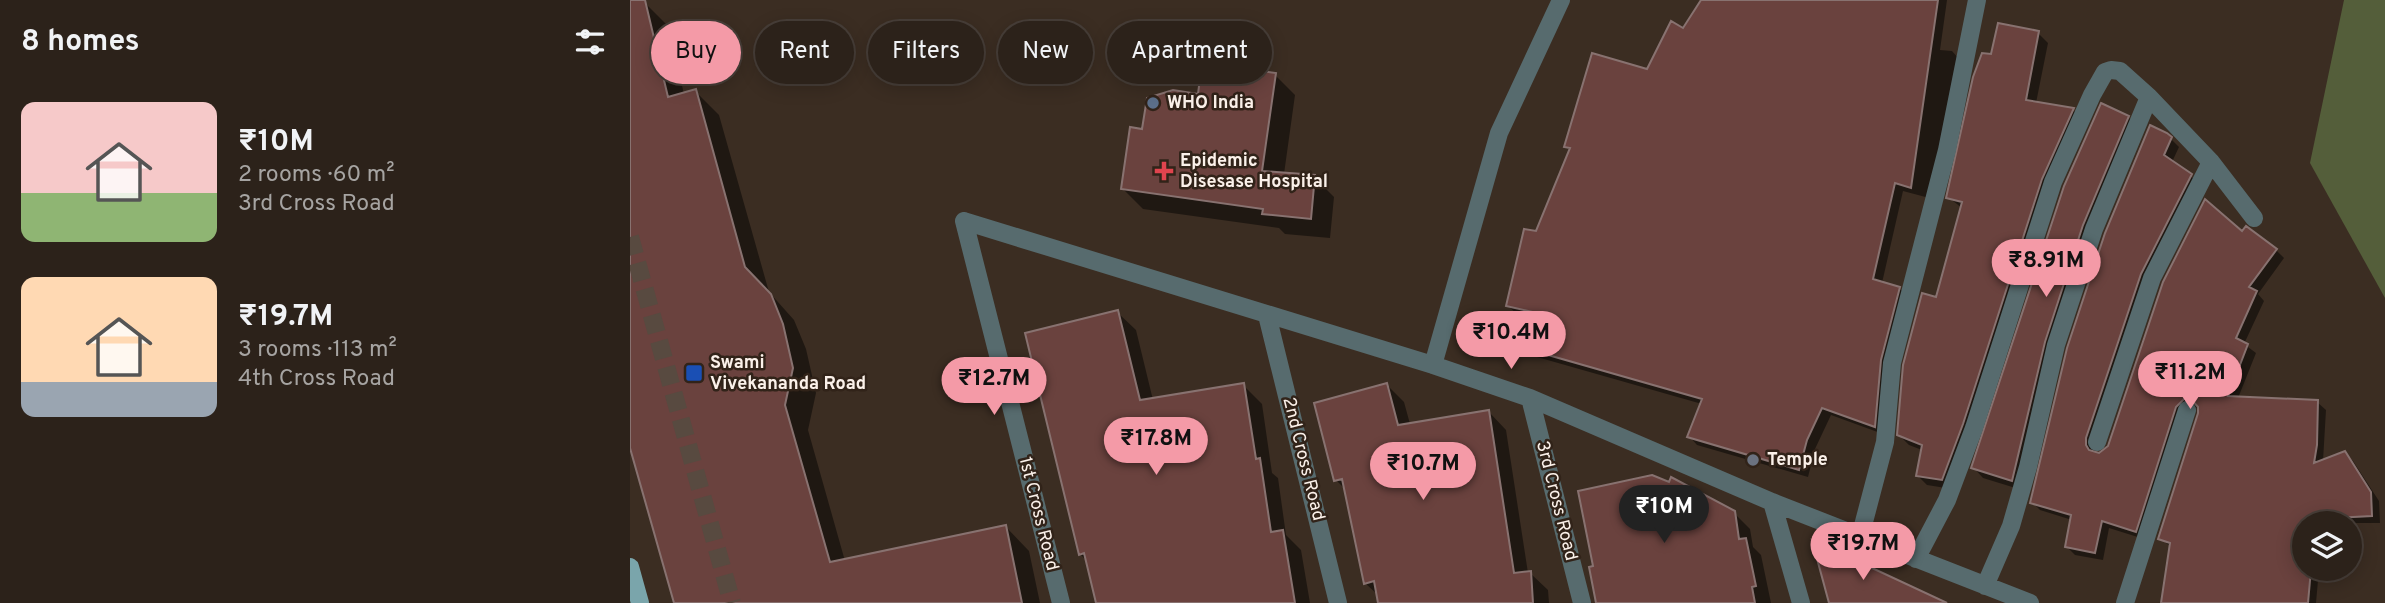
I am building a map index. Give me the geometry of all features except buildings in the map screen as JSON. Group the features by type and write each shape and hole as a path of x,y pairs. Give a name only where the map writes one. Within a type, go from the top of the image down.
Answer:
{"main road":[{"path":"630,567 640,603"}],"street":[{"path":"1433,365 1499,133 1561,0"},
{"path":"1860,537 1885,442 1892,363 1947,150 1978,0"},
{"path":"1916,559 1947,500 1994,369 2053,182 2105,72 2111,69 2120,71 2149,97 2211,162 2253,218"},
{"path":"1985,586 2011,526 2028,467 2056,345 2094,229 2149,97"},
{"path":"2097,442 2152,278 2211,162"},
{"name":"1st Cross Road","path":"1060,603 964,221 1268,315"},
{"path":"1268,315 1433,365 1530,398 1772,502 2029,603"},
{"name":"2nd Cross Road","path":"1268,315 1338,603"},
{"name":"3rd Cross Road","path":"1530,398 1582,603"},
{"path":"2126,603 2187,410"},
{"path":"1772,502 1801,603"}],"green space":[{"path":"2344,0 2385,0 2385,298 2310,163"}],"tunnel":[{"path":"630,237 732,603"}],"place":[{"name":"WHO India","path":"1153,103"},
{"name":"Epidemic Disesase Hospital","path":"1164,171"},
{"name":"Swami Vivekananda Road","path":"694,373"},
{"name":"Temple","path":"1753,460"}]}
